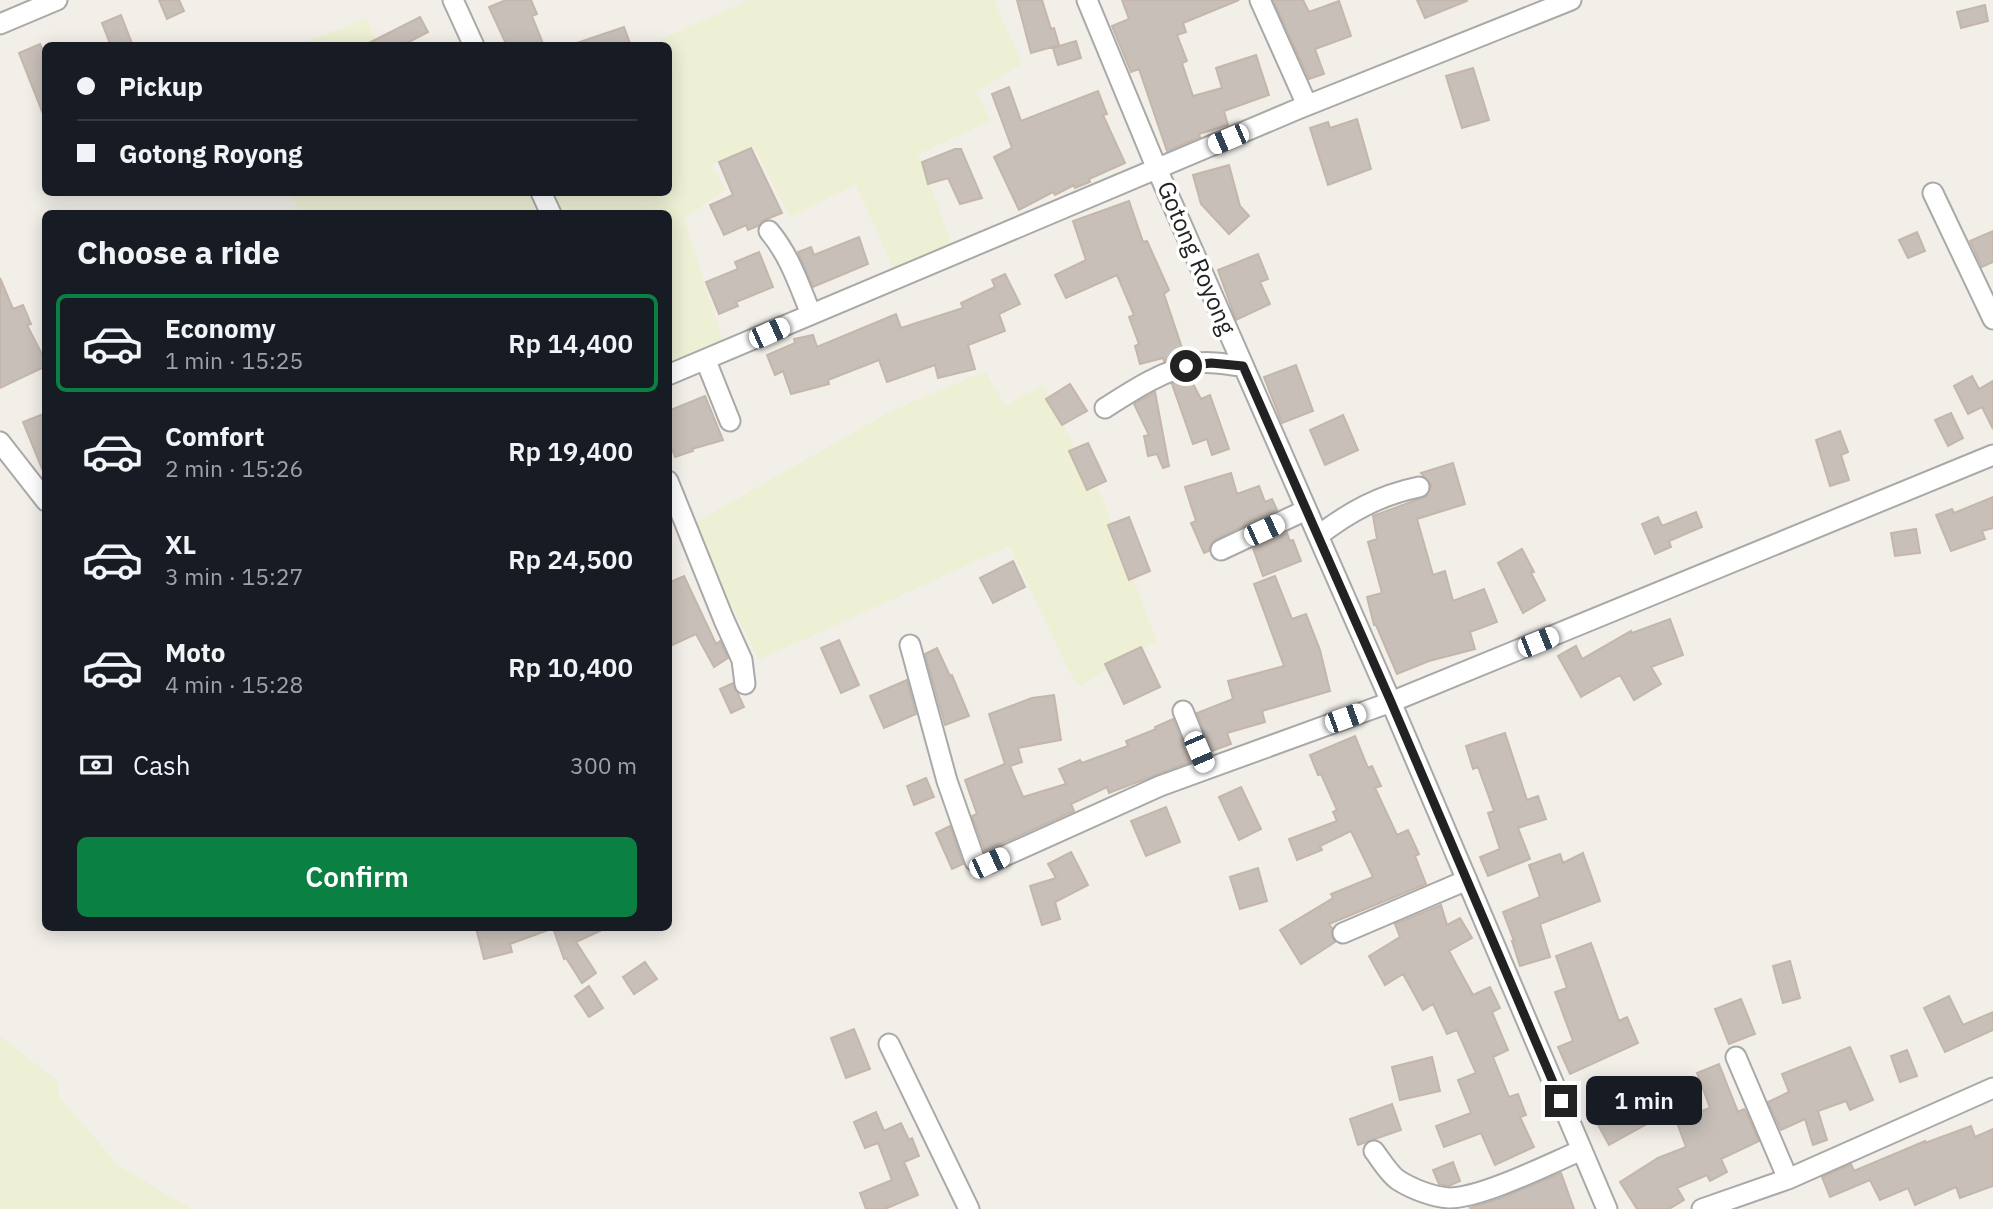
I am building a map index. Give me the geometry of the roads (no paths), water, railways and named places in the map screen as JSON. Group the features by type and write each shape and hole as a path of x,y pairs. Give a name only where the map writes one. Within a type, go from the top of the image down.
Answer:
{"street":[{"path":"0,24 57,0"},
{"path":"453,0 472,42"},
{"name":"Gotong Royong","path":"1087,0 1157,169 1391,702 1607,1209"},
{"path":"1260,0 1307,106"},
{"path":"672,374 1307,106 1571,0"},
{"path":"1933,192 1993,319"},
{"path":"769,232 783,248 792,265 811,314"},
{"path":"706,361 730,421"},
{"path":"1105,408 1136,388 1186,366 1211,363 1243,366"},
{"path":"0,442 42,496"},
{"path":"910,645 947,780 975,861 981,864 989,863 1094,814 1206,768 1391,702 1993,454"},
{"path":"1318,536 1339,519 1362,506 1395,492 1419,487"},
{"path":"672,491 742,660 745,684"},
{"path":"1221,550 1306,510"},
{"path":"1183,711 1206,768"},
{"path":"1343,933 1467,880"},
{"path":"889,1044 969,1209"},
{"path":"1736,1057 1788,1179"},
{"path":"1702,1209 1788,1179 1993,1088"},
{"path":"1374,1151 1397,1180 1428,1194 1449,1198 1494,1187 1582,1150"}]}
